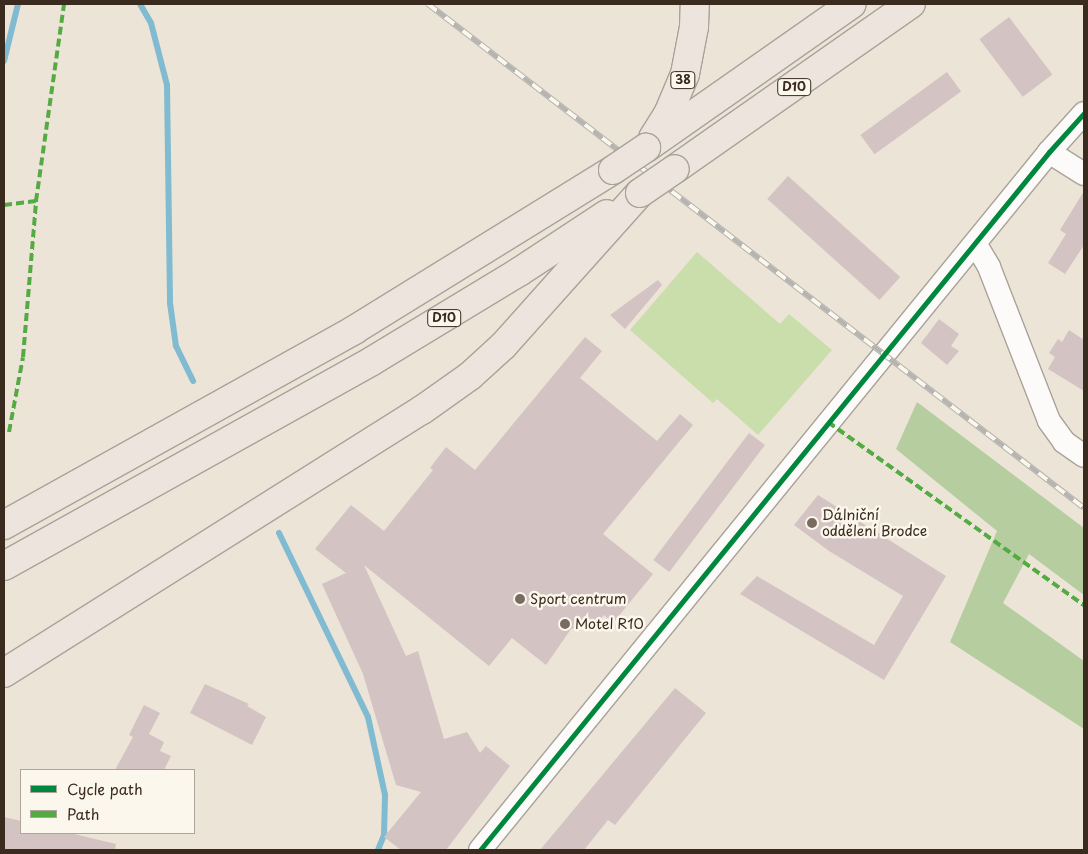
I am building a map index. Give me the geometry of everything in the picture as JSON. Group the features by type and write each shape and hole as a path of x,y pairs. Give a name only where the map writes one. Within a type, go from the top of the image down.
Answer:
{"highway":[{"name":"38","path":"646,148 669,112 685,74 694,27 695,4"},
{"name":"D10","path":"4,526 354,330 613,170 852,4"},
{"name":"D10","path":"4,566 364,366 519,272 640,193 911,4"},
{"path":"4,673 470,376 503,346 640,193"}],"street":[{"path":"480,850 976,245 1049,152 1084,113"},
{"path":"1049,152 1084,174"},
{"path":"976,245 989,267 1050,421 1064,442 1084,456"}],"green space":[{"path":"697,252 780,324 789,314 832,350 758,435 717,399 713,403 630,330"},
{"path":"917,402 1084,528 1084,595 1029,554 1003,603 1084,661 1084,729 950,642 997,531 896,449"}],"building":[{"path":"1009,17 1052,75 1023,97 979,39"},
{"path":"947,72 961,91 875,154 860,135"},
{"path":"788,176 900,277 879,300 767,199"},
{"path":"1084,191 1084,245 1065,274 1048,263 1066,234 1060,230"},
{"path":"658,280 662,285 625,329 610,315"},
{"path":"939,319 959,334 951,346 959,351 947,365 921,343"},
{"path":"1069,330 1084,340 1084,391 1048,369 1055,357 1049,353 1058,339 1062,342"},
{"path":"585,337 602,351 580,378 657,441 680,414 693,425 603,534 653,574 613,623 604,615 597,624 571,629 546,665 512,638 489,666 364,565 406,656 418,651 444,739 467,732 480,753 486,746 510,766 446,850 401,850 384,837 421,792 396,785 363,674 322,584 346,573 315,549 351,505 384,531 433,470 430,468 446,447 475,470"},
{"path":"749,433 765,445 669,572 653,560"},
{"path":"818,495 946,576 884,680 740,594 757,576 874,645 903,596 829,551 794,525"},
{"path":"205,684 249,704 247,706 266,717 252,745 190,713"},
{"path":"675,688 706,713 615,825 608,820 584,850 540,850"},
{"path":"144,705 160,713 149,734 164,742 160,751 171,756 164,769 116,769 133,737 129,735"},
{"path":"4,817 20,821 20,834 74,834 116,844 115,850 4,850"}],"waterway":[{"path":"4,61 18,4"},
{"path":"140,4 151,23 167,85 170,303 176,346 193,381"},
{"path":"279,533 368,717 385,795 384,835 378,850"}],"railway":[{"path":"428,4 1084,508"}],"marked path":[{"path":"9,432 23,357 36,201 64,4"},
{"path":"4,205 36,201"},
{"path":"828,422 1084,605"}],"cycle path":[{"path":"480,850 1049,152 1084,113"}],"place":[{"name":"Dálniční oddělení Brodce","path":"812,523"},
{"name":"Sport centrum","path":"520,599"},
{"name":"Motel R10","path":"565,624"}]}
